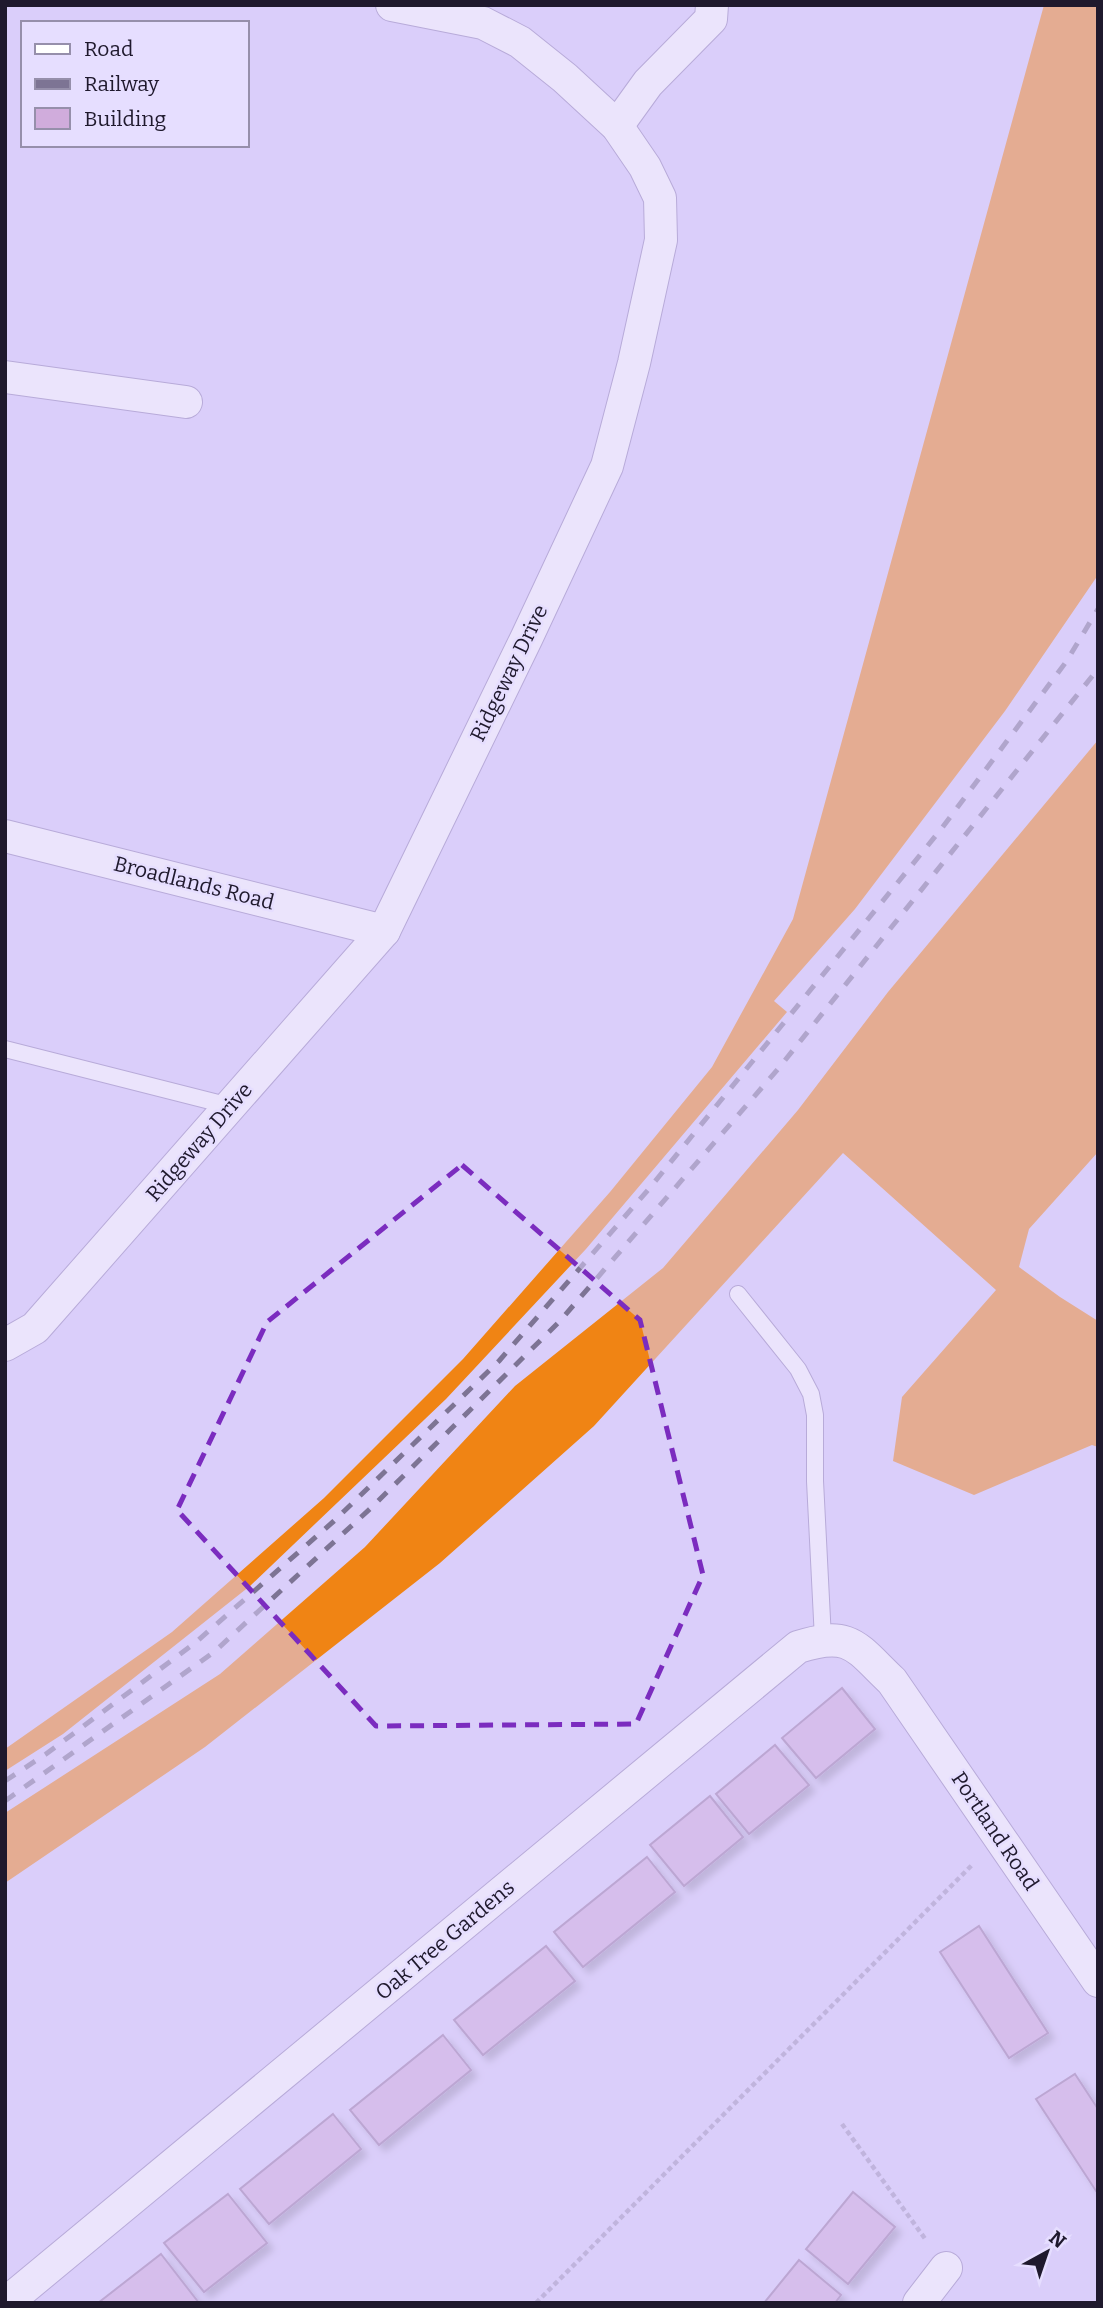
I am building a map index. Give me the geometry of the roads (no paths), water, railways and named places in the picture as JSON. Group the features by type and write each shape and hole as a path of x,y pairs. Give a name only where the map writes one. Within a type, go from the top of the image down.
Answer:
{"street":[{"name":"Ridgeway Drive","path":"5,1345 36,1328 383,931 527,637 607,466 634,363 661,240 660,198 645,167 617,126 520,41 483,23 393,5"},
{"path":"617,126 648,83 711,19 712,5"},
{"path":"5,377 186,402"},
{"name":"Broadlands Road","path":"5,836 383,931"},
{"name":"Portland Road","path":"823,1639 850,1642 892,1681 1098,1981"},
{"name":"Oak Tree Gardens","path":"6,2303 799,1647 823,1639"},
{"path":"919,2303 946,2268"}],"lane":[{"path":"5,1049 230,1106"},
{"path":"738,1294 798,1369 811,1394 815,1415 815,1481 823,1639"}],"railway":[{"path":"5,1781 46,1754 195,1643 334,1521 499,1361 648,1190 942,828 1066,662 1098,609"},
{"path":"5,1801 214,1652 372,1507 559,1322 778,1069 1098,669"}]}
